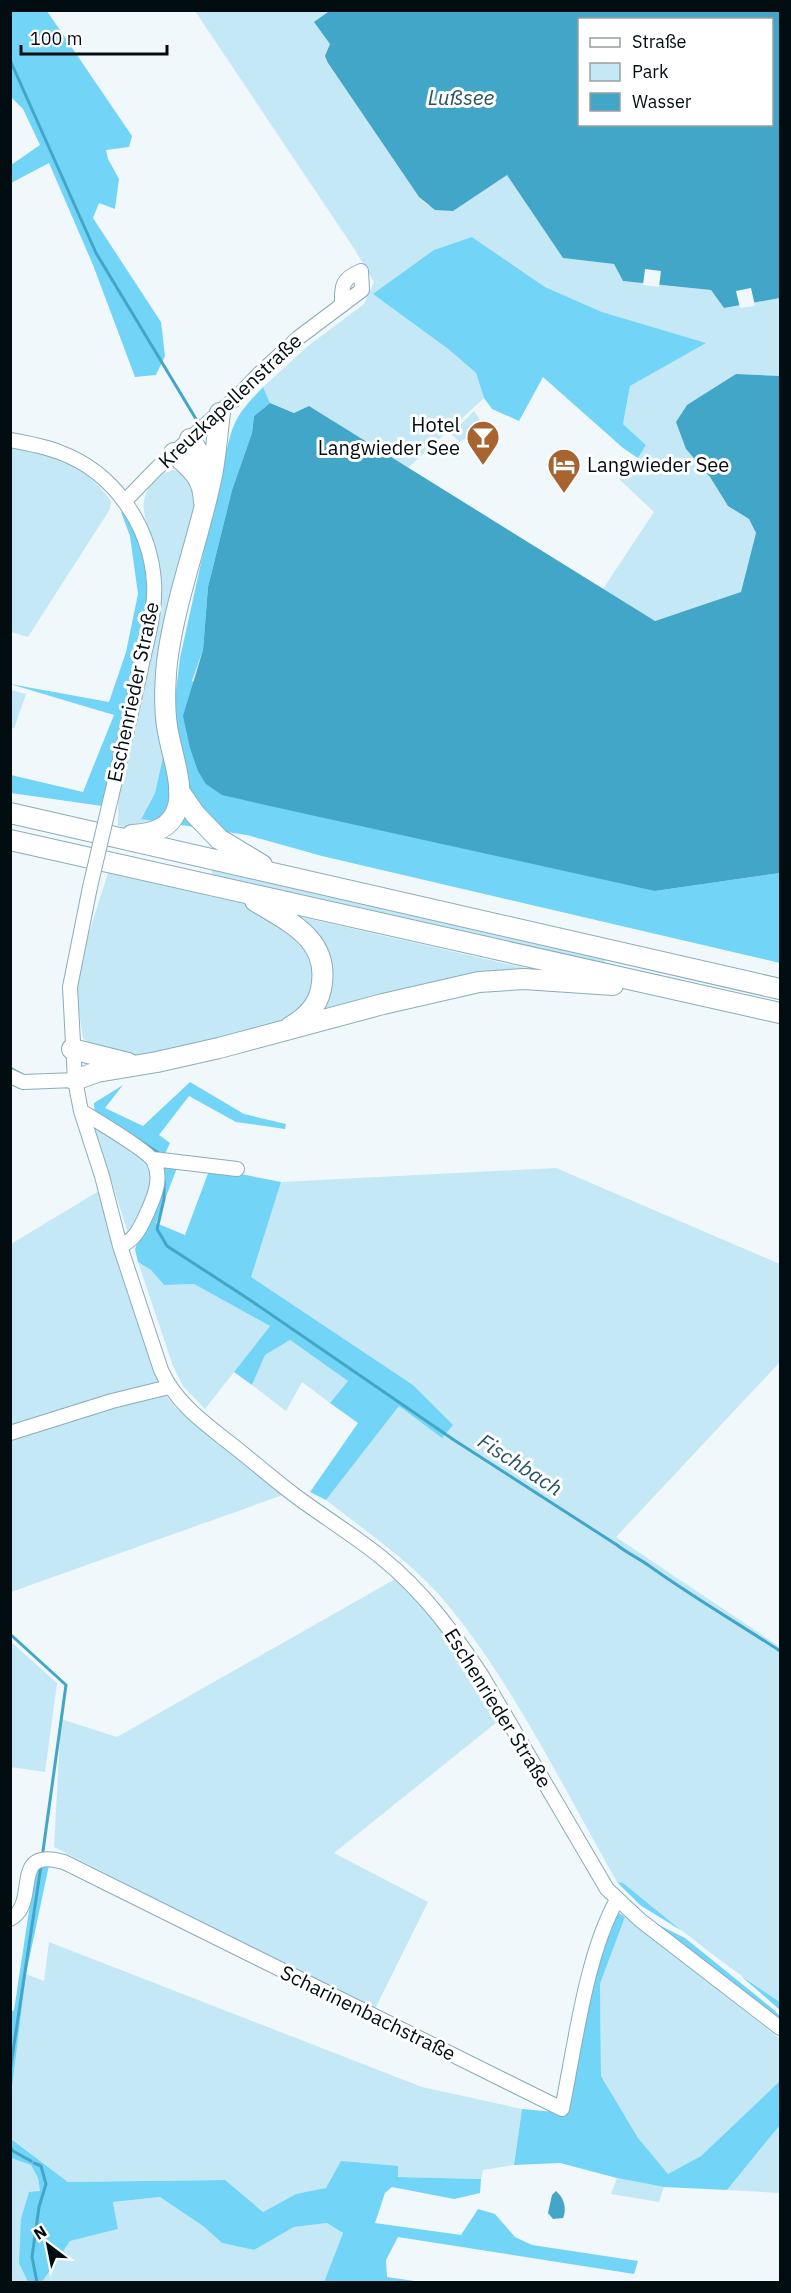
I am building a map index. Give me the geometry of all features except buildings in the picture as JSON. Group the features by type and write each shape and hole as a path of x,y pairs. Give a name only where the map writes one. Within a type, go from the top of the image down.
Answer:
{"highway":[{"path":"114,836 157,831 168,824 178,805 179,791 167,725 165,686 167,661 176,614 211,480 220,412"},
{"path":"190,439 207,466 211,480"},
{"path":"174,453 198,477 204,487 204,502"},
{"path":"179,791 195,814 219,839 277,874"},
{"path":"10,813 780,989"},
{"path":"10,840 780,1013"},
{"path":"239,892 300,929 312,941 321,957 324,976 320,998 308,1014 282,1031"},
{"path":"75,1080 97,1072 209,1051 426,993 479,982 548,980 615,986 687,1000 710,997"},
{"path":"72,1049 134,1064"}],"street":[{"name":"Kreuzkapellenstraße","path":"125,501 298,338 339,307"},
{"name":"Eschenrieder Straße","path":"10,440 46,448 76,460 102,478 125,501 148,547 154,582 153,616 90,887 70,987 72,1049 81,1111 102,1176 120,1246 161,1370 169,1387 188,1409 292,1494 377,1554 422,1595 459,1641 482,1676 596,1872 617,1900 780,2028"},
{"path":"10,1076 23,1083 75,1080"},
{"path":"81,1111 153,1159 237,1169"},
{"path":"120,1246 128,1243 137,1234 152,1203 159,1177 153,1159"},
{"path":"10,1433 112,1401 169,1387"},
{"name":"Scharinenbachstraße","path":"10,1919 17,1916 22,1907 29,1873 34,1863 43,1858 64,1862 562,2109 589,1978 607,1918 617,1900"}],"green space":[{"path":"195,11 328,11 330,44 328,63 419,197 427,205 453,210 507,174 563,258 614,264 623,281 711,290 724,308 780,298 780,376 735,374 686,449 710,477 728,506 749,519 756,533 741,593 654,621 603,589 654,512 619,479 638,458 646,445 623,424 630,386 705,343 602,312 545,287 472,237 447,348 476,373 484,398 408,468 309,406 295,413 270,403 263,387 308,346 364,304 374,282"},
{"path":"474,411 479,418 480,426 460,442 451,434"},
{"path":"10,447 54,457 66,463 90,478 111,501 110,509 28,637 11,632"},
{"path":"172,470 179,471 200,489 163,756 155,793 141,818 159,822 136,829 118,826 118,787 160,578 154,545 145,516 144,501 154,480"},
{"path":"11,690 26,694 14,729 11,726"},
{"path":"213,865 607,954 604,965 211,877"},
{"path":"108,873 561,976 138,1057 96,1049 83,1038 76,993 80,961"},
{"path":"94,1126 151,1162 153,1182 138,1220 128,1233"},
{"path":"556,1168 780,1264 780,1362 616,1537 780,1647 780,2002 700,1945 623,1883 617,1882 514,1699 467,1630 442,1598 415,1571 326,1500 399,1406 442,1438 452,1425 413,1385 250,1277 281,1182"},
{"path":"99,1191 127,1292 163,1392 176,1408 283,1495 11,1592 11,1244"},
{"path":"138,1262 151,1270 164,1285 194,1284 270,1326 205,1409 183,1386 173,1366"},
{"path":"290,1340 348,1381 330,1403 302,1382 286,1411 252,1385 265,1355"},
{"path":"397,1578 440,1624 502,1718 334,1853 428,1902 374,2011 54,1847 61,1719 117,1737"},
{"path":"10,1641 57,1683 45,1772 11,1767"},
{"path":"625,1917 780,2039 780,2081 701,2156 668,2175 638,2138 601,2076 600,1984"},
{"path":"49,1942 422,2087 522,2109 514,2165 483,2170 481,2179 398,2177 398,2166 309,2193 296,2194 263,2212 224,2180 68,2182 11,2138 11,2096 26,1974 44,1981"},
{"path":"780,2125 780,2193 727,2190"},
{"path":"11,2158 31,2165 38,2178 40,2191 19,2262 28,2282 11,2282"},
{"path":"617,2178 664,2187 659,2202 611,2194"},
{"path":"160,2197 203,2226 222,2243 254,2250 294,2227 327,2223 343,2233 324,2282 42,2282 69,2241 118,2229 113,2202"}],"shaded area":[{"path":"11,10 47,11 132,136 129,147 106,150 108,159 119,179 115,209 99,203 93,218 161,322 165,356 156,375 135,377 93,265 49,163 11,183 11,165 40,145 23,109 11,97"},
{"path":"472,237 545,287 602,312 706,343 630,386 623,424 646,445 638,458 623,448 543,377 519,421 492,409 484,398 476,373 447,348 373,294 434,250"},
{"path":"263,387 270,403 254,416 252,433 232,490 208,587 203,650 192,681 655,891 780,873 780,963 322,856 247,835 141,819 155,793 174,707 180,658 218,486 219,453 226,453 238,417"},
{"path":"121,512 128,515 137,533 150,585 148,614 102,806 11,793 11,775 83,792 114,715 10,684 109,702 126,652 138,594 130,536"},
{"path":"190,1082 244,1114 286,1124 285,1129 236,1122 189,1096 159,1135 170,1143 164,1156 180,1160 156,1223 185,1235 210,1168 281,1182 251,1277 413,1385 453,1425 442,1438 399,1406 326,1500 310,1492 358,1423 330,1403 348,1381 290,1340 265,1355 252,1385 234,1372 270,1326 194,1284 164,1285 151,1270 138,1262 135,1249 153,1203 154,1156 95,1117 94,1103 123,1085 105,1108 143,1126"},
{"path":"49,1865 26,1974 11,2096 11,2012 14,2010 38,1866"},
{"path":"617,1882 623,1883 682,1931 640,1905"},
{"path":"616,1911 625,1917 600,1984 601,2076 638,2138 668,2174 701,2156 780,2081 780,2125 727,2190 664,2187 560,2163 514,2165 522,2109 565,2113 591,1978"},
{"path":"649,1920 685,1938 773,2009 780,2016 780,2023"},
{"path":"741,1976 780,2002 780,2010"},
{"path":"10,2138 68,2182 225,2180 263,2212 296,2194 326,2188 341,2161 398,2166 398,2177 481,2179 480,2193 454,2199 392,2187 385,2193 375,2223 461,2235 478,2209 495,2214 515,2237 532,2245 638,2261 634,2274 398,2237 386,2260 387,2277 421,2282 324,2282 343,2233 327,2223 294,2227 254,2250 222,2243 203,2226 160,2197 113,2202 118,2229 70,2241 42,2282 28,2282 19,2263 21,2219 29,2192 40,2191 38,2178 31,2165 11,2158"}],"water":[{"name":"Lußsee","path":"328,10 780,11 780,298 724,308 711,290 623,281 614,264 563,258 507,175 453,211 435,210 419,197 328,63 325,56 330,44 314,22"},
{"name":"Langwieder See","path":"736,374 780,376 780,873 655,891 222,795 206,784 198,771 190,748 183,716 203,650 208,587 232,490 252,433 254,416 270,403 294,413 309,406 655,621 741,592 756,533 749,519 728,506 710,477 686,449 676,422 687,405"},
{"path":"556,2191 563,2200 565,2211 563,2218 553,2219 548,2213 552,2195"}],"pier":[{"path":"645,269 661,271 659,287 643,285"},
{"path":"751,288 755,306 740,308 736,291"}],"waterway":[{"path":"10,60 96,253 196,419"},
{"name":"Fischbach","path":"10,1068 23,1075"},
{"path":"134,1137 160,1154"},
{"name":"Fischbach","path":"164,1181 164,1199 157,1229 167,1246 454,1440 780,1651"},
{"path":"10,1634 66,1685 43,1851"},
{"path":"10,2071 41,1866"},
{"path":"10,2147 31,2161"},
{"path":"34,2163 41,2166 46,2184 39,2207 32,2257 37,2282"}],"place":[{"name":"Hotel Langwieder See","path":"483,466"},
{"name":"Langwieder See","path":"564,494"}]}
